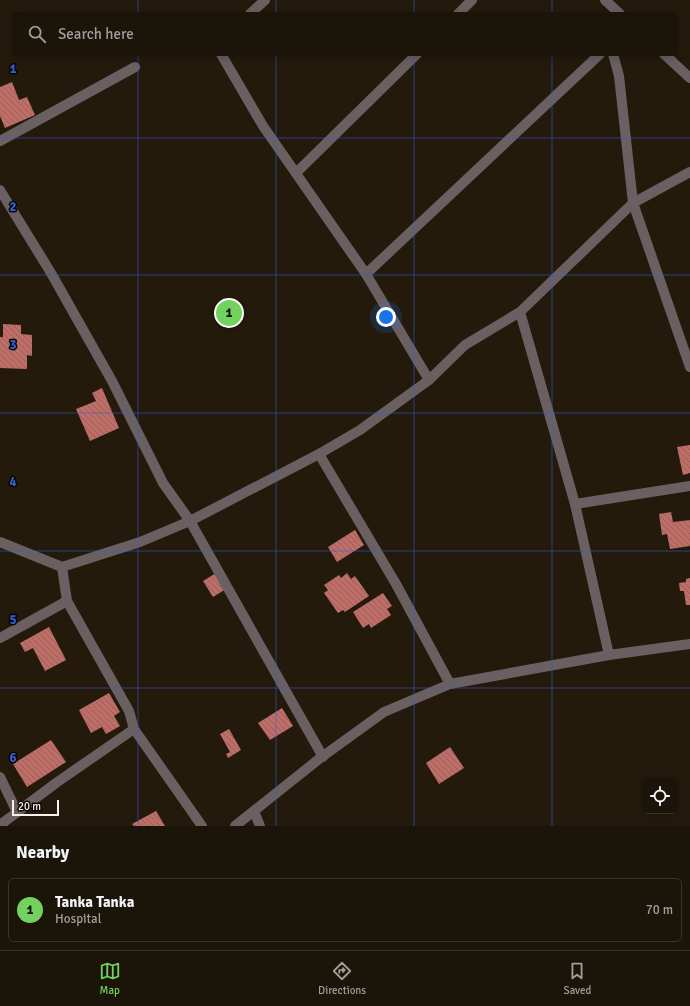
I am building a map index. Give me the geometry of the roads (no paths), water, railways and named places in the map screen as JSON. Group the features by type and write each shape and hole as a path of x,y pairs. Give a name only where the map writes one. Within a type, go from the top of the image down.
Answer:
{"street":[{"path":"252,12 265,0"},
{"path":"460,12 472,0"},
{"path":"605,0 618,12"},
{"path":"222,56 263,126 366,274 429,380"},
{"path":"296,173 416,56"},
{"path":"366,274 598,56"},
{"path":"614,56 619,76 634,203 690,367"},
{"path":"666,56 690,78"},
{"path":"0,141 135,67"},
{"path":"0,542 62,567 140,542 190,521 319,454 360,430 429,380 465,345 520,312 634,203 690,172"},
{"path":"0,190 51,273 112,381 163,483 190,521 323,756"},
{"path":"520,312 575,504 610,655"},
{"path":"319,454 396,584 450,684"},
{"path":"575,504 690,486"},
{"path":"62,567 67,601 129,711 134,729 202,826"},
{"path":"0,638 67,601"},
{"path":"235,826 323,756 384,712 450,684 610,655 690,644"},
{"path":"0,825 56,782 134,729"},
{"path":"0,777 17,812"},
{"path":"254,810 260,826"}],"place":[{"name":"Tanka Tanka","path":"229,313"}]}
